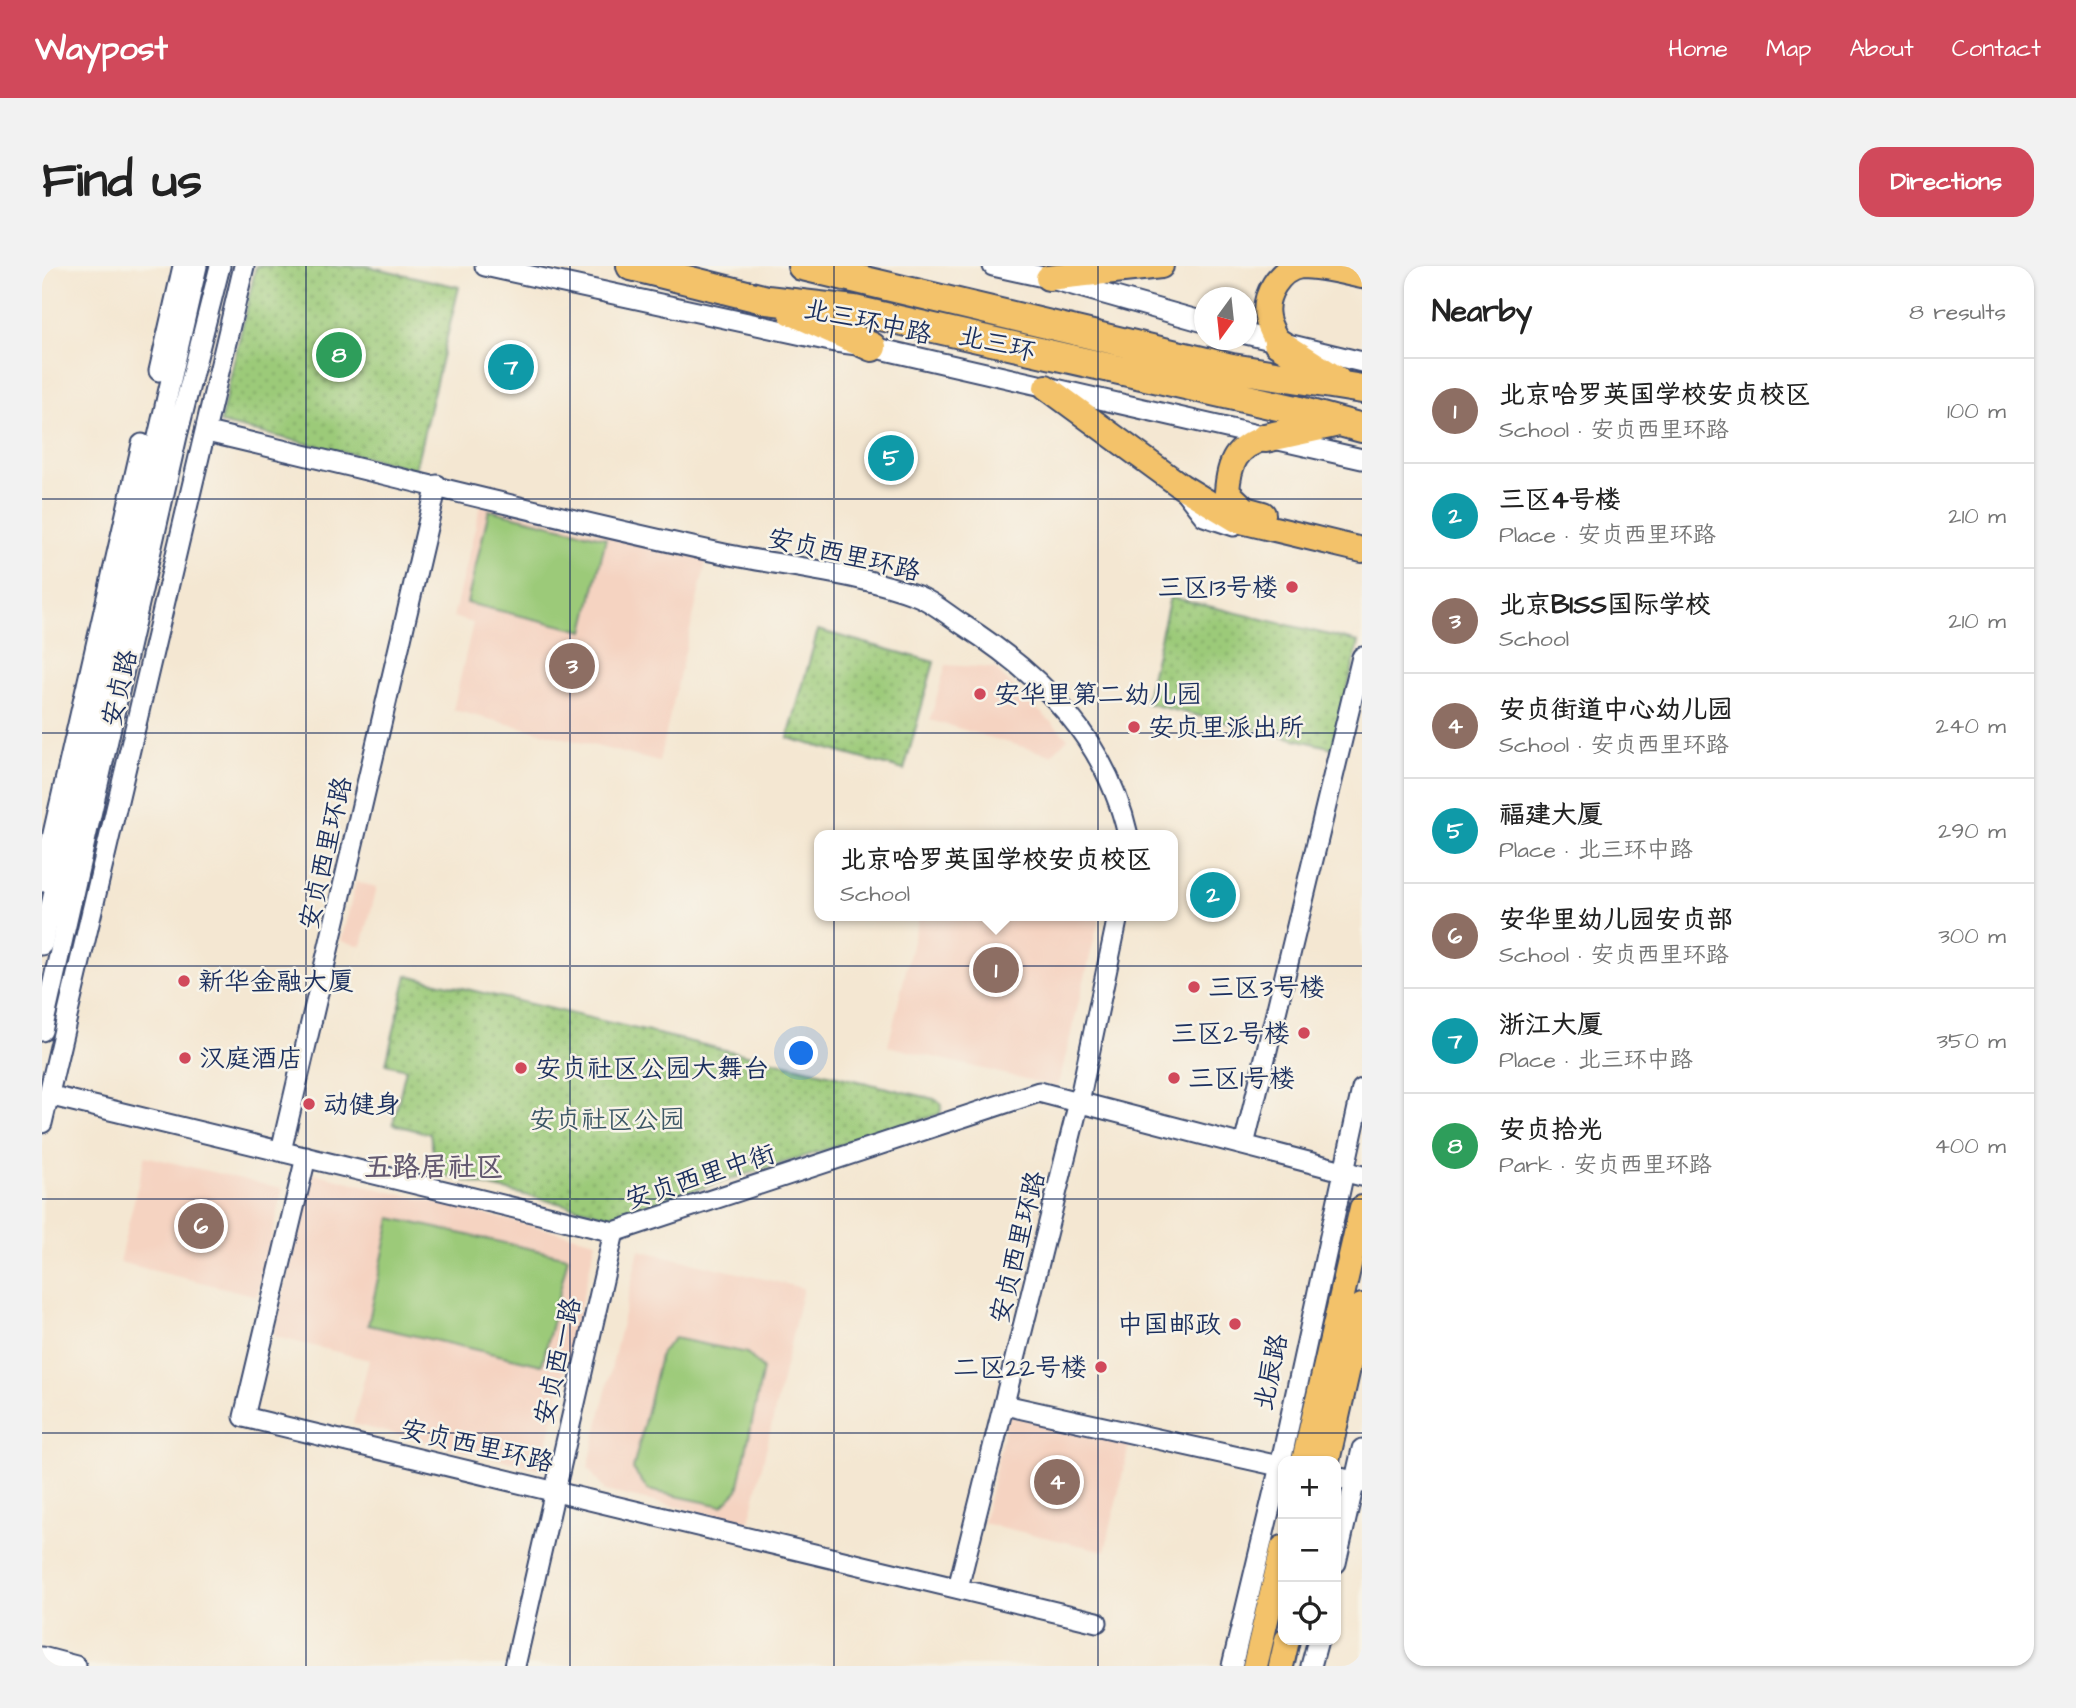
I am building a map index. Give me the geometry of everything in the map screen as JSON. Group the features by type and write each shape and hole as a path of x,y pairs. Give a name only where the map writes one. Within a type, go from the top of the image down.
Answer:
{"highway":[{"name":"北三环","path":"631,266 767,300 854,310 1296,410 1335,423 1362,428"},
{"name":"北三环","path":"803,266 1232,368 1353,388"},
{"path":"767,300 872,347"},
{"path":"1278,343 1353,388"},
{"path":"1265,438 1335,423"}],"main road":[{"path":"1048,278 1161,266"},
{"path":"1278,343 1267,317 1268,298 1283,275 1298,267 1315,266 1362,276"},
{"path":"1046,387 1181,486 1237,520 1362,550"},
{"path":"1265,438 1246,444 1235,458 1228,474 1227,492 1245,509 1362,539"},
{"name":"北辰路","path":"1292,1456 1362,1208"},
{"path":"1328,1456 1362,1306"},
{"path":"1255,1666 1278,1569"},
{"path":"1281,1666 1286,1645"}],"street":[{"name":"安贞路","path":"42,882 183,266"},
{"name":"安贞路","path":"42,946 197,266"},
{"name":"安贞路","path":"42,1123 244,266"},
{"name":"北三环中路","path":"485,266 835,342 872,347 1362,459"},
{"path":"993,266 1048,278 1194,319"},
{"name":"安贞路","path":"42,1031 219,270"},
{"path":"219,270 232,323"},
{"path":"1257,337 1362,362"},
{"name":"安贞西里环路","path":"207,432 720,553 861,579 919,596 990,642 1049,691 1089,739 1119,797 1127,830"},
{"name":"安贞西里环路","path":"281,1151 437,485"},
{"path":"1181,486 1204,516 1245,530 1362,558"},
{"path":"149,562 183,533"},
{"path":"116,558 127,576"},
{"path":"1244,1145 1362,657"},
{"path":"72,901 89,924"},
{"name":"安贞西里环路","path":"958,1588 1079,1102 1117,921"},
{"name":"北辰路","path":"1291,1456 1352,1174 1362,1089"},
{"name":"安贞西里中街","path":"48,1095 614,1232 1039,1092 1352,1174"},
{"name":"安贞西里环路","path":"306,1157 244,1417 1097,1622"},
{"name":"安贞西一路","path":"515,1666 614,1232"},
{"path":"1005,1405 1278,1463"},
{"path":"1341,1535 1351,1480 1362,1449"},
{"name":"北辰路","path":"1232,1666 1278,1504"},
{"path":"1311,1666 1317,1645"},
{"path":"42,1657 76,1666"}],"shaded area":[{"path":"481,504 707,558 659,762 453,710 473,623 453,617"},
{"name":"安华里第二幼儿园","path":"946,665 994,668 1068,738 1051,755 930,720"},
{"path":"356,882 377,887 362,946 341,941"},
{"path":"918,921 1099,921 1058,1087 888,1046"},
{"path":"145,1156 283,1189 257,1296 119,1262"},
{"path":"313,1173 596,1241 541,1469 353,1424 369,1360 273,1336"},
{"path":"639,1250 803,1288 749,1523 605,1491 588,1468"},
{"path":"1008,1413 1130,1442 1105,1551 983,1523"}],"green space":[{"path":"256,266 367,266 459,287 415,469 220,423"},
{"path":"489,510 606,538 584,631 467,603"},
{"path":"1170,597 1359,642 1333,748 1145,703"},
{"path":"818,630 934,662 904,770 788,738"},
{"name":"安贞社区公园","path":"407,975 934,1099 942,1104 940,1114 612,1216 437,1174 430,1134 393,1124 406,1069 386,1064"},
{"path":"391,1218 568,1257 542,1365 368,1325"},
{"path":"674,1338 747,1353 763,1369 738,1490 722,1506 648,1490 633,1469 661,1352"}],"place":[{"name":"安贞拾光","path":"339,355"},
{"name":"浙江大厦","path":"511,367"},
{"name":"福建大厦","path":"891,458"},
{"name":"三区13号楼","path":"1292,587"},
{"name":"北京BISS国际学校","path":"572,666"},
{"name":"安华里第二幼儿园","path":"980,694"},
{"name":"安贞里派出所","path":"1134,727"},
{"name":"三区4号楼","path":"1213,895"},
{"name":"北京哈罗英国学校安贞校区","path":"996,970"},
{"name":"新华金融大厦","path":"184,981"},
{"name":"三区3号楼","path":"1194,987"},
{"name":"三区2号楼","path":"1304,1033"},
{"name":"汉庭酒店","path":"185,1058"},
{"name":"安贞社区公园大舞台","path":"521,1068"},
{"name":"三区1号楼","path":"1174,1078"},
{"name":"动健身","path":"309,1104"},
{"name":"安华里幼儿园安贞部","path":"201,1226"},
{"name":"中国邮政","path":"1235,1324"},
{"name":"二区22号楼","path":"1101,1367"},
{"name":"安贞街道中心幼儿园","path":"1057,1482"}],"district":[{"name":"五路居社区","path":"434,1166"}]}
